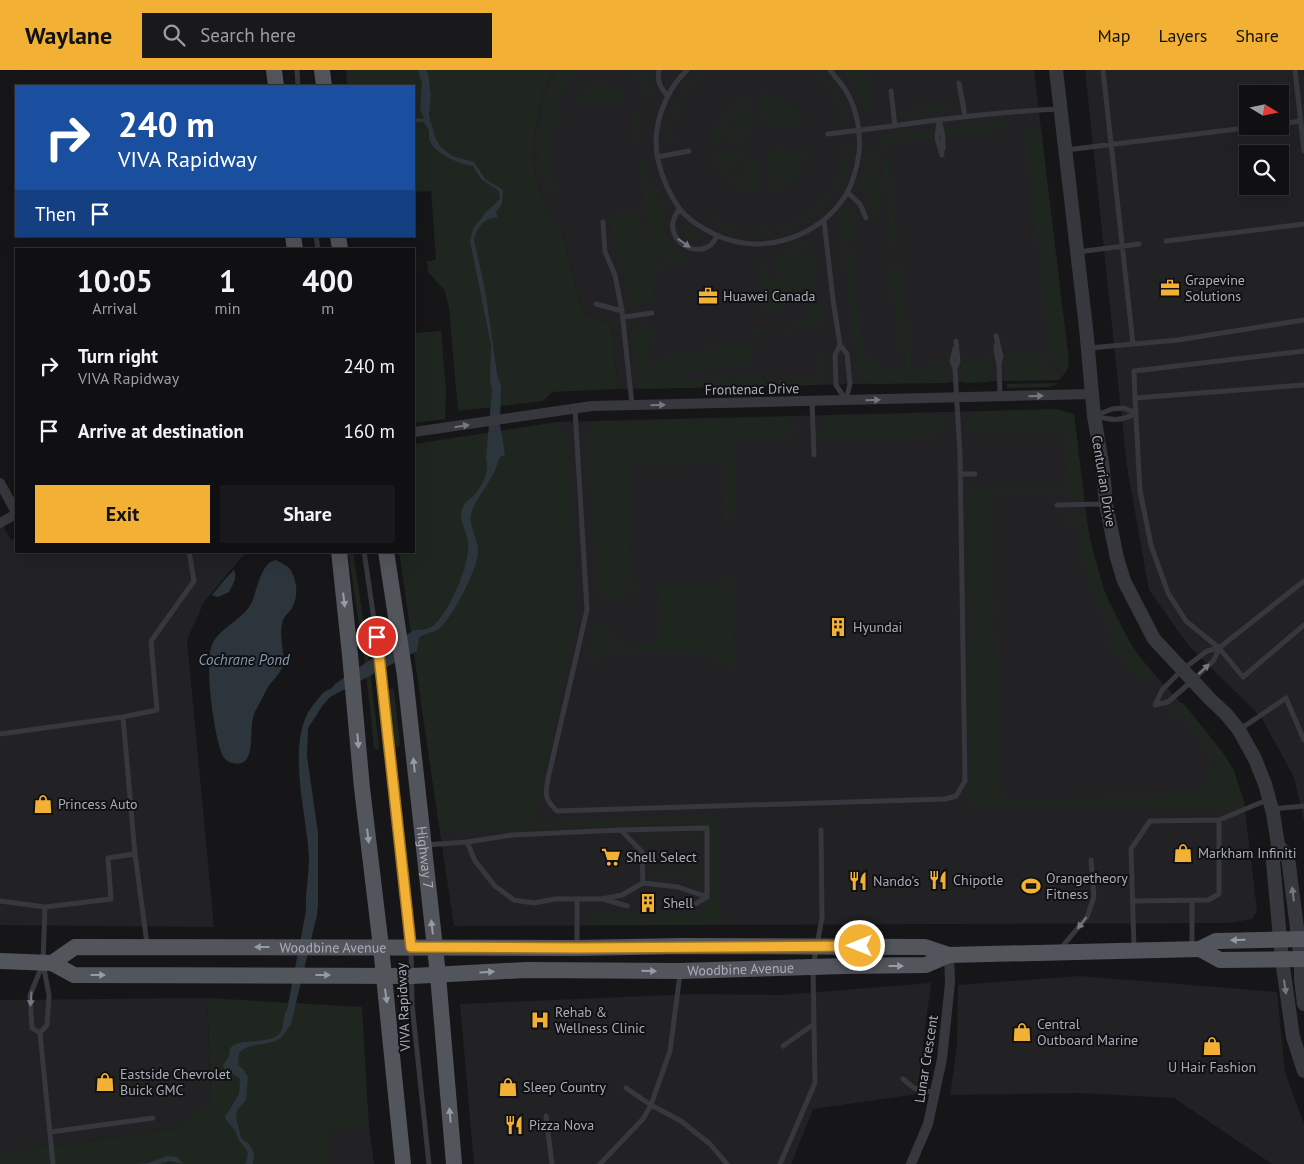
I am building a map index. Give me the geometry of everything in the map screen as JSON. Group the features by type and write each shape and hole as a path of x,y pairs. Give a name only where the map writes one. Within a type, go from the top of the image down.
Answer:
{"main road":[{"path":"274,70 276,85"},
{"path":"322,70 324,85"},
{"path":"338,553 403,1164"},
{"name":"Highway 7","path":"386,553 405,676 438,975 454,1164"},
{"name":"Woodbine Avenue","path":"0,961 48,963 74,975 413,976 526,970 680,971 926,965 949,955 1196,949 1216,941 1301,938"},
{"name":"Woodbine Avenue","path":"48,963 75,947 577,948 925,946 949,955"},
{"name":"Woodbine Avenue","path":"1196,949 1220,960 1303,960"}],"street":[{"name":"Centurian Drive","path":"1056,70 1078,252 1094,416 1103,469 1106,504 1117,558 1124,581 1154,639 1226,714 1239,730 1255,758 1271,804 1278,845 1273,862 1279,938 1293,1037 1304,1071"},
{"name":"Frontenac Drive","path":"415,432 575,408 1093,394"},
{"path":"0,483 15,511"},
{"path":"0,523 15,514"},
{"name":"Centurian Drive","path":"1278,845 1288,857 1301,938 1303,960 1301,978 1304,1004"},
{"name":"Lunar Crescent","path":"912,1164 928,1124 936,1093 946,1029 950,971 949,955"}],"lane":[{"path":"296,70 298,85"},
{"path":"659,70 658,81 662,90 668,96"},
{"path":"687,70 668,96 659,118 656,136 657,157 664,181 680,209 701,228 718,236 748,244 770,244 799,236 824,220 837,207 847,192 856,169 860,130 858,119 847,92 830,70"},
{"path":"1103,70 1132,344"},
{"path":"1295,70 1304,151"},
{"path":"959,83 965,116"},
{"path":"891,91 895,126"},
{"path":"828,134 965,116 1061,110"},
{"path":"939,120 944,137 942,155 937,138 939,120"},
{"path":"1289,123 1301,121"},
{"path":"1066,150 1239,129"},
{"path":"657,157 689,151"},
{"path":"847,192 860,204 866,218"},
{"path":"680,209 672,222 676,238 682,244 698,250 714,244 718,236"},
{"path":"824,220 840,345 847,354 850,384 846,400"},
{"path":"603,222 605,252 615,275 623,314 632,405"},
{"path":"1166,241 1304,224"},
{"path":"1078,252 1139,244"},
{"path":"596,304 623,314 652,313"},
{"path":"1088,348 1178,340 1304,320"},
{"path":"996,336 1001,356 999,364 1000,396"},
{"path":"575,408 587,610 547,789 548,803 556,811 944,799 956,796 965,781 960,474 956,398 956,369 958,361 956,342"},
{"path":"840,345 835,355 836,385 846,400"},
{"path":"1304,351 1134,371 1140,491 1154,553 1168,593 1186,621 1219,648 1243,677 1304,625"},
{"path":"1135,398 1304,384"},
{"path":"812,401 814,455"},
{"path":"1094,416 1112,409 1124,408 1136,413"},
{"path":"1094,416 1113,421 1126,419 1136,413"},
{"path":"960,474 975,474"},
{"path":"1057,505 1106,504"},
{"path":"0,734 123,717 157,710 151,641 194,581 189,553"},
{"name":"VIVA Rapidway","path":"364,553 384,688 411,947 412,1004 429,1164"},
{"path":"1219,648 1214,660 1168,702 1155,705 1162,690 1182,670 1207,651 1219,648 1304,581"},
{"path":"1239,730 1286,698 1304,740"},
{"path":"123,717 135,854 147,947"},
{"path":"1135,951 1131,849 1150,821 1219,820 1271,804 1304,806"},
{"path":"1133,901 1208,900 1219,894 1219,820"},
{"path":"423,845 466,842 512,835 707,828 707,897"},
{"path":"622,830 642,852 643,884"},
{"path":"780,1164 815,1083 812,967 822,918 821,830"},
{"path":"466,842 475,860 495,886 514,900 534,903 555,899 602,899 622,895 643,884 678,887 707,897"},
{"path":"0,901 45,907 111,899 108,858 135,854"},
{"path":"1058,952 1087,917 1094,897 1090,860"},
{"path":"669,907 690,908 707,897"},
{"path":"576,899 577,948"},
{"path":"602,899 627,906"},
{"path":"1192,900 1196,949"},
{"path":"45,907 49,995 47,1025 40,1033 53,1164"},
{"path":"40,1033 32,1028 30,996 48,963"},
{"path":"600,1164 643,1119 651,1105 670,1051 680,971"},
{"path":"783,1046 814,1024"},
{"path":"903,1079 914,1088 936,1093"},
{"path":"626,1088 651,1105 681,1121 710,1144 727,1164"},
{"path":"546,1116 552,1164"},
{"path":"50,1132 152,1118"}],"shaded area":[{"path":"346,70 554,70 542,95 533,144 534,168 547,214 561,228 583,313 612,325 618,389 552,392 543,401 458,411 449,308 445,291 428,272 427,261 436,260 431,191 415,192 415,85 347,85"},
{"path":"554,70 1034,70 1069,362 1065,373 1058,380 618,389 612,325 583,313 561,228 547,214 534,168 533,144 542,95"},
{"path":"557,70 577,70 567,81 562,94 562,124 554,125 551,135 549,152 552,176 557,194 551,197 540,168 538,145 548,91"},
{"path":"634,70 648,70 648,84 655,97 653,102 633,78"},
{"path":"703,70 710,70 694,84 682,100 674,118 670,139 678,139 680,142 667,142 669,121 676,102 688,85"},
{"path":"808,70 815,70 832,86 845,105 850,119 835,123 837,119 844,118 838,103 825,85"},
{"path":"840,70 866,70 870,110 863,111 859,95"},
{"path":"1085,70 1304,70 1304,821 1294,777 1261,717 1188,645 1149,590 1127,467"},
{"path":"607,83 620,90 623,100 578,105 578,98 585,88"},
{"path":"758,93 779,98 792,106 804,124 775,128 773,125 762,121 763,114"},
{"path":"750,97 751,106 739,110 729,119 721,113 738,100"},
{"path":"954,105 952,111 903,116 899,111"},
{"path":"634,108 641,109 642,141 637,141"},
{"path":"751,110 754,126 749,133 733,121 741,114"},
{"path":"719,118 726,123 720,136 720,143 711,143 714,132"},
{"path":"1004,121 1011,128 946,136 953,126"},
{"path":"731,125 746,135 744,141 725,143 726,134"},
{"path":"1037,126 1041,130 1068,354 1068,368 1065,373 1039,352 1049,351 1024,127"},
{"path":"926,130 932,132 934,138 887,144 888,152 882,152 880,135"},
{"path":"837,142 852,143 848,165 836,193 816,214 804,222 774,232 771,217 776,227 795,221 814,210 828,194 839,175 845,155 845,145"},
{"path":"777,145 782,153 808,149 803,164 795,176 784,185 769,191 768,165 766,164 765,157"},
{"path":"743,149 747,153 735,167 726,157 725,152"},
{"path":"868,149 874,149 882,214 871,216 869,198 858,190"},
{"path":"721,152 732,171 725,177 715,163 712,153"},
{"path":"750,157 756,159 758,177 747,175 738,170"},
{"path":"888,159 899,250 893,251 882,160"},
{"path":"639,160 643,160 653,193 666,209 664,225 667,239 676,250 691,257 691,259 662,261 651,239 644,210"},
{"path":"680,164 678,167 670,170 676,182 684,194 706,215 720,223 747,231 761,231 761,223 764,219 766,233 743,234 732,232 713,223 695,209 676,186 667,168"},
{"path":"735,173 745,179 760,181 761,191 744,189 730,182"},
{"path":"847,207 857,217 850,218 852,242 840,244 840,220"},
{"path":"638,212 655,261 659,262 660,272 651,273 654,303 629,307 622,268 613,250 610,214"},
{"path":"683,222 686,222 701,237 708,239 708,241 697,242 685,238 681,226"},
{"path":"802,243 814,249 777,254 777,252"},
{"path":"852,249 863,358 876,357 877,369 906,366 904,346 890,346 898,342 889,266 899,264 912,368 929,367 929,364 947,362 948,383 873,384 867,383 858,376 843,250"},
{"path":"814,255 817,285 800,292 782,310 765,315 758,261 749,260 760,259 765,270 769,272 767,279 775,281 780,274 776,270 774,259"},
{"path":"815,305 820,308 822,327 754,335 753,339 750,340 750,332 777,329 780,331 801,323"},
{"path":"650,324 652,342 648,356 650,362 656,364 665,363 670,354 753,344 754,348 758,350 752,351 753,362 758,362 651,378 812,380 820,369 818,354 823,353 827,366 826,375 818,385 641,389 638,385 631,332 635,326"},
{"path":"441,331 446,390 445,419 415,423 415,333"},
{"path":"1032,353 1062,377 1058,380 1007,381 1005,356"},
{"path":"992,357 993,373 989,382 966,383 963,381 960,361"},
{"path":"1059,383 1050,387 1007,388 1007,384"},
{"path":"1055,409 1074,414 1089,536 1105,593 1137,655 1206,731 1233,769 1244,801 1257,911 1252,919 1228,923 454,926 439,826 534,823 569,435 556,422"},
{"path":"1055,409 1074,414 1084,500 1068,500 1066,491 993,492 996,790 1004,790 1005,800 1184,796 1197,794 1213,783 1207,774 1216,768 1201,741 1177,712 1169,719 1170,711 1179,702 1183,703 1224,754 1233,769 1244,801 1232,810 970,806 968,488 1068,487 1067,433 968,433 966,430 967,421 980,412"},
{"path":"928,414 944,418 948,421 945,430 936,435 829,440 822,438 819,433 824,424 834,415"},
{"path":"783,417 794,426 795,432 792,436 786,438 735,438 736,514 730,514 730,520 724,520 723,464 627,466 629,584 641,584 639,594 628,594 607,602 604,600 598,591 586,437 588,429 594,422"},
{"path":"556,422 569,435 576,615 535,823 718,816 721,924 596,925 588,919 592,912 692,913 703,908 711,898 711,831 703,824 450,832 444,831 439,826 399,553 415,553 415,444"},
{"path":"1064,515 1086,516 1094,558 1108,599 1127,637 1152,671 1141,682 1107,646 1115,640 1088,583 1077,522 1064,522"},
{"path":"0,520 11,540 15,538 15,553 245,553 204,602 187,640 214,927 0,925"},
{"path":"348,553 353,553 369,660 378,750 374,748 365,664"},
{"path":"725,576 732,576 735,669 712,663 712,653 602,650 602,661 586,660 595,625 603,622 608,627 615,642 626,647 640,647 650,643 657,637 662,624 658,607 661,584 724,583"},
{"path":"392,688 394,690 400,745 397,748 395,746 389,690"},
{"path":"639,833 692,833 698,835 700,840 698,845 692,844 691,836 646,836 644,844 636,836"},
{"path":"698,862 702,868 702,881 698,886 684,878 654,877 650,875 650,873 692,873 693,863"},
{"path":"1079,976 1277,992 1285,1072 1304,1124 1304,1164 1272,1164 1174,1098 1079,1093 950,1095 957,1046 958,985"},
{"path":"931,983 917,1094 813,1109 791,1164 474,1164 460,1004 693,994 781,995"},
{"path":"207,998 211,1100 174,1129 0,1153 0,1000"},
{"path":"207,998 362,1007 369,1127 327,1133 331,1164 0,1164 0,1153 174,1129 211,1100"},
{"path":"369,1127 374,1164 331,1164 327,1133"}],"water":[{"path":"418,70 426,70 428,73 431,95 429,115 436,140 452,156 474,162 486,180 503,191 502,204 496,212 498,217 484,222 474,239 486,295 497,374 501,385 500,425 505,455 500,457 472,510 471,524 478,548 477,561 464,592 451,614 438,630 419,638 417,651 330,697 308,728 307,756 318,833 317,915 291,1024 277,1040 252,1046 239,1053 238,1065 248,1077 246,1100 238,1109 236,1117 241,1138 249,1144 254,1153 253,1164 245,1164 247,1152 235,1130 225,1117 239,1094 240,1079 224,1068 223,1065 229,1056 230,1048 235,1044 271,1039 280,1033 287,1010 306,911 309,864 299,763 299,744 303,726 309,711 323,693 414,630 422,630 433,626 439,620 458,587 466,562 468,542 461,519 462,510 481,486 487,469 486,459 492,390 490,381 491,345 470,241 473,229 486,212 500,199 499,191 481,179 473,166 441,154 432,144 428,130 422,120 424,119 420,109 422,84"},
{"name":"Cochrane Pond","path":"276,560 292,572 296,587 296,598 282,625 283,665 268,687 254,714 248,757 240,763 233,763 226,760 223,756 216,732 211,700 210,654 215,639 247,610 266,566"},
{"path":"234,570 235,578 229,592 218,597 212,595 227,577"},
{"path":"167,1156 177,1157 183,1164 169,1161 159,1164 136,1164 148,1163"}],"waterway":[{"path":"415,121 422,120"}],"place":[{"name":"Grapevine Solutions","path":"1170,288"},
{"name":"Huawei Canada","path":"708,296"},
{"name":"Hyundai","path":"838,627"},
{"name":"Princess Auto","path":"43,804"},
{"name":"Markham Infiniti","path":"1183,853"},
{"name":"Shell Select","path":"611,857"},
{"name":"Chipotle","path":"938,880"},
{"name":"Nando's","path":"858,881"},
{"name":"Orangetheory Fitness","path":"1031,886"},
{"name":"Shell","path":"648,903"},
{"name":"Rehab & Wellness Clinic","path":"540,1020"},
{"name":"Central Outboard Marine","path":"1022,1032"},
{"name":"U Hair Fashion","path":"1212,1046"},
{"name":"Eastside Chevrolet Buick GMC","path":"105,1082"},
{"name":"Sleep Country","path":"508,1087"},
{"name":"Pizza Nova","path":"514,1125"}],"route":[{"path":"377,637 411,947 860,946"}]}
